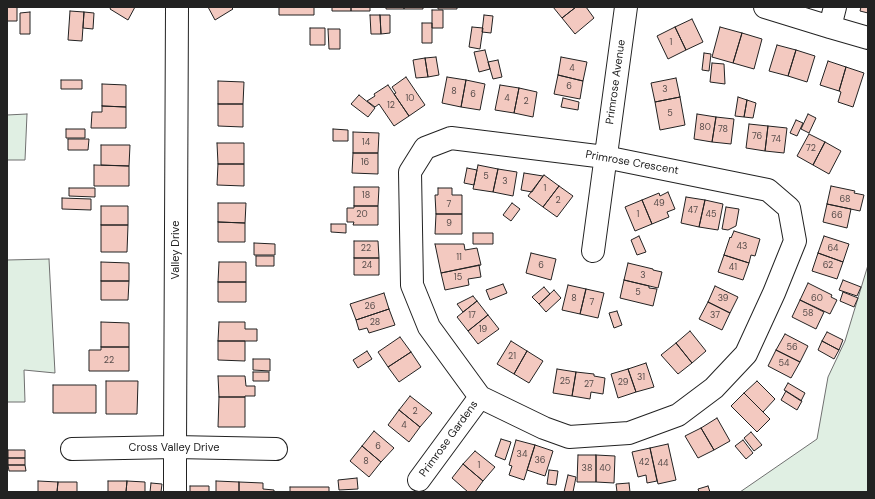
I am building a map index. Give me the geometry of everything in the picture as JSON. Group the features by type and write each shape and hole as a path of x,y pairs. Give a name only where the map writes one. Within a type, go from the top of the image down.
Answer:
{"street":[{"name":"Valley Drive","path":"175,492 177,7"},
{"name":"Primrose Avenue","path":"593,251 626,7"},
{"path":"764,7 832,17 868,38"},
{"name":"Primrose Crescent","path":"451,138 605,157 768,190 789,208 795,241 774,293 746,354 714,388 678,415 630,433 569,437 544,428 480,398 429,327 412,285 410,172 425,148 451,138"},
{"name":"Primrose Gardens","path":"419,480 480,398"},
{"name":"Cross Valley Drive","path":"72,449 174,447 276,448"}],"green space":[{"path":"27,114 25,160 7,160 7,115"},
{"path":"49,259 55,373 24,370 25,402 7,402 7,260"},
{"path":"868,265 868,492 740,492 817,439 828,377 845,341"}],"building":[{"path":"7,7 17,7 17,21 7,21"},
{"path":"111,7 135,7 128,20 110,9"},
{"path":"208,7 231,7 233,9 215,20"},
{"path":"279,7 314,7 314,15 279,15"},
{"path":"332,7 351,7 351,11 332,11"},
{"path":"351,7 370,7 370,11 351,11"},
{"path":"386,7 404,7 404,9 386,9"},
{"path":"404,7 423,7 423,9 404,9"},
{"path":"438,7 457,7 457,9 438,9"},
{"path":"553,7 576,7 562,18"},
{"path":"576,7 586,7 594,18 575,34 562,18"},
{"path":"861,7 868,7 868,13 860,11"},
{"path":"432,10 443,10 443,28 432,28"},
{"path":"70,11 84,12 82,41 68,40"},
{"path":"30,12 30,34 20,34 20,13"},
{"path":"84,12 94,13 93,29 83,28"},
{"path":"370,15 380,15 381,34 371,34"},
{"path":"380,15 390,15 390,33 381,34"},
{"path":"484,15 493,16 491,33 482,32"},
{"path":"692,19 703,42 686,50 675,27"},
{"path":"422,23 432,23 432,43 422,43"},
{"path":"472,27 483,28 480,49 469,47"},
{"path":"675,27 686,50 668,59 657,36"},
{"path":"720,27 742,33 733,63 712,57"},
{"path":"310,28 325,28 325,45 310,45"},
{"path":"328,29 340,29 340,49 329,49"},
{"path":"742,33 762,39 754,69 733,63"},
{"path":"777,45 796,50 788,76 769,71"},
{"path":"485,50 490,69 479,72 474,52"},
{"path":"796,50 815,56 807,82 788,76"},
{"path":"704,53 711,54 709,71 702,70"},
{"path":"436,57 439,75 428,77 425,58"},
{"path":"561,57 587,62 583,81 558,75"},
{"path":"425,58 428,77 416,78 413,60"},
{"path":"498,60 502,77 493,79 488,62"},
{"path":"828,61 846,67 839,91 820,85"},
{"path":"712,63 724,64 725,84 710,82"},
{"path":"846,67 864,73 853,107 838,102 841,92 839,91"},
{"path":"558,75 583,81 580,99 554,94"},
{"path":"406,77 425,105 409,116 394,94 396,93 392,87"},
{"path":"447,77 466,80 461,107 442,103"},
{"path":"676,78 680,97 655,102 651,83"},
{"path":"61,80 82,80 82,89 61,89"},
{"path":"466,80 485,84 480,110 461,107"},
{"path":"218,81 244,82 243,104 218,104"},
{"path":"102,84 126,85 126,107 102,106"},
{"path":"388,85 409,116 394,126 379,104 375,107 367,101 375,96 374,94"},
{"path":"500,85 519,88 514,113 495,110"},
{"path":"519,88 537,92 533,117 514,113"},
{"path":"359,95 375,108 368,117 351,104"},
{"path":"680,97 685,125 660,130 655,102"},
{"path":"738,97 747,100 744,117 735,116"},
{"path":"563,98 579,102 578,110 561,107"},
{"path":"747,100 756,103 753,118 744,117"},
{"path":"218,104 243,104 243,127 218,126"},
{"path":"102,106 126,107 126,128 91,128 92,112 102,112"},
{"path":"697,114 716,117 712,142 694,139"},
{"path":"808,114 816,118 809,133 801,129"},
{"path":"716,117 734,119 731,144 712,142"},
{"path":"796,120 803,123 797,136 790,133"},
{"path":"749,124 768,126 765,151 746,148"},
{"path":"768,126 787,128 784,153 765,151"},
{"path":"66,129 85,129 85,138 66,138"},
{"path":"333,129 348,130 348,141 333,141"},
{"path":"353,132 379,133 378,153 353,153"},
{"path":"809,134 825,142 813,165 797,156"},
{"path":"68,139 89,139 88,150 68,150"},
{"path":"825,142 841,151 829,174 813,165"},
{"path":"217,143 244,143 244,164 218,164"},
{"path":"101,145 130,145 129,166 101,165"},
{"path":"353,153 378,153 378,174 352,173"},
{"path":"218,164 244,164 244,186 217,185"},
{"path":"94,165 129,166 129,186 94,186"},
{"path":"478,165 498,169 493,192 473,189"},
{"path":"467,168 477,170 474,185 464,183"},
{"path":"498,169 517,172 513,196 493,192"},
{"path":"524,173 543,176 532,192 521,190"},
{"path":"544,175 559,186 543,207 528,196"},
{"path":"559,186 573,196 557,217 543,207"},
{"path":"831,186 855,191 854,193 864,195 860,211 827,204"},
{"path":"354,187 379,187 378,206 354,206"},
{"path":"69,188 95,188 95,197 69,196"},
{"path":"438,188 452,188 452,195 462,195 462,214 436,214 435,195 438,195"},
{"path":"668,192 675,209 667,212 669,217 652,224 642,200 659,193 660,196"},
{"path":"686,197 705,200 699,227 681,223"},
{"path":"62,198 91,199 91,210 62,209"},
{"path":"642,200 652,224 635,231 625,207"},
{"path":"705,200 723,204 718,230 699,227"},
{"path":"218,203 246,203 245,223 218,222"},
{"path":"512,203 520,209 511,221 503,215"},
{"path":"827,204 851,209 847,228 823,222"},
{"path":"101,206 128,206 128,225 101,225"},
{"path":"354,206 378,206 378,225 353,225 354,222 347,222 347,208 354,208"},
{"path":"726,207 739,209 736,226 728,230 722,229"},
{"path":"436,214 462,214 462,234 435,234"},
{"path":"218,222 245,223 245,242 218,242"},
{"path":"331,224 346,224 346,233 331,232"},
{"path":"101,225 128,225 127,252 101,252"},
{"path":"734,231 760,239 755,256 751,255 749,263 724,255 730,237 731,238"},
{"path":"473,233 493,233 493,244 473,244"},
{"path":"639,236 646,252 637,255 631,240"},
{"path":"824,236 849,244 843,262 818,253"},
{"path":"354,241 378,241 379,258 354,258"},
{"path":"254,243 275,244 275,255 254,255"},
{"path":"435,244 464,244 465,250 477,248 481,265 441,273"},
{"path":"531,253 556,259 551,280 526,273"},
{"path":"818,253 843,262 837,279 812,271"},
{"path":"724,255 749,263 743,280 718,272"},
{"path":"256,256 274,256 274,266 256,266"},
{"path":"354,258 379,258 379,275 354,275"},
{"path":"101,262 129,263 129,281 101,281"},
{"path":"219,262 246,262 246,282 218,282"},
{"path":"628,263 662,272 658,288 624,280"},
{"path":"479,265 481,277 468,279 469,285 445,290 441,273"},
{"path":"624,280 657,289 653,306 620,298"},
{"path":"843,280 861,287 857,296 839,290"},
{"path":"101,281 129,281 128,300 101,300"},
{"path":"218,282 246,282 246,302 218,302"},
{"path":"808,283 832,295 831,297 837,300 830,314 800,300"},
{"path":"503,284 507,293 490,300 486,290"},
{"path":"568,285 586,289 580,314 562,310"},
{"path":"715,286 738,297 730,313 708,302"},
{"path":"544,287 550,294 539,304 532,297"},
{"path":"586,289 604,293 598,318 580,314"},
{"path":"554,290 561,298 546,312 539,304"},
{"path":"843,292 858,298 854,307 840,301"},
{"path":"384,293 389,309 356,320 350,304"},
{"path":"473,296 477,301 463,312 457,304"},
{"path":"800,300 824,312 816,329 792,317"},
{"path":"477,301 488,315 468,331 457,317"},
{"path":"708,302 730,313 722,330 699,319"},
{"path":"389,309 395,325 369,333 367,328 359,330 356,320"},
{"path":"617,311 622,325 614,328 609,313"},
{"path":"488,315 499,329 478,344 468,331"},
{"path":"101,322 129,323 129,347 101,347"},
{"path":"219,322 245,322 245,329 257,329 257,341 218,341"},
{"path":"690,331 706,351 692,363 676,343"},
{"path":"827,332 843,340 839,350 822,341"},
{"path":"785,334 808,346 800,362 776,350"},
{"path":"400,337 411,352 388,367 378,352"},
{"path":"218,341 245,341 245,361 218,360"},
{"path":"511,341 527,351 514,374 497,364"},
{"path":"822,341 839,350 834,359 818,350"},
{"path":"676,343 692,363 678,374 661,355"},
{"path":"101,347 129,347 129,371 89,371 89,350 101,350"},
{"path":"776,350 800,362 791,378 768,366"},
{"path":"367,351 372,359 358,368 353,360"},
{"path":"527,351 543,361 529,383 514,374"},
{"path":"411,352 421,367 399,382 388,367"},
{"path":"253,359 270,359 270,371 253,370"},
{"path":"646,363 654,387 636,392 628,369"},
{"path":"557,369 576,372 572,396 553,393"},
{"path":"628,369 636,392 618,398 611,374"},
{"path":"253,372 269,372 269,381 253,381"},
{"path":"576,372 594,374 594,376 605,378 603,394 591,392 590,399 572,396"},
{"path":"218,376 245,376 246,386 255,386 255,396 219,397"},
{"path":"106,381 138,381 137,414 106,414"},
{"path":"757,381 775,399 763,412 744,393"},
{"path":"788,383 805,393 801,401 784,390"},
{"path":"53,385 96,385 96,413 53,413"},
{"path":"786,391 802,401 797,410 781,400"},
{"path":"744,393 770,419 757,432 731,406"},
{"path":"410,396 432,413 420,427 399,410"},
{"path":"219,397 245,397 245,427 218,427"},
{"path":"399,410 420,427 409,442 388,425"},
{"path":"717,418 730,441 714,450 701,428"},
{"path":"701,428 714,450 698,458 685,436"},
{"path":"374,431 394,448 381,462 362,446"},
{"path":"751,432 762,445 754,451 744,438"},
{"path":"501,439 511,442 505,460 495,456"},
{"path":"516,440 535,445 524,480 509,475 512,466 509,465"},
{"path":"743,440 753,453 746,459 735,446"},
{"path":"668,444 676,480 658,484 650,448"},
{"path":"535,445 553,451 545,476 527,470"},
{"path":"362,446 381,462 369,477 350,461"},
{"path":"650,448 657,481 647,483 646,475 638,477 632,452"},
{"path":"8,450 25,450 25,458 8,458"},
{"path":"475,451 495,467 483,481 463,464"},
{"path":"578,455 596,455 596,482 577,482"},
{"path":"596,455 615,456 614,483 596,482"},
{"path":"8,458 25,458 25,465 8,465"},
{"path":"463,464 483,481 475,492 468,492 452,478"},
{"path":"8,465 25,465 26,471 9,471"},
{"path":"549,470 558,471 556,485 547,484"},
{"path":"568,475 576,477 573,492 564,492"},
{"path":"357,478 358,489 339,490 338,480"},
{"path":"38,481 58,482 57,492 38,492"},
{"path":"108,481 127,481 126,492 108,492"},
{"path":"127,481 145,482 145,492 126,492"},
{"path":"216,481 239,482 239,492 216,492"},
{"path":"58,482 77,482 77,492 57,492"},
{"path":"239,482 263,483 263,489 274,490 274,492 239,492"},
{"path":"151,483 162,484 161,492 150,492"},
{"path":"629,483 630,492 617,492 616,484"},
{"path":"190,486 209,486 209,492 190,492"},
{"path":"708,486 710,492 699,492 698,489"},
{"path":"290,487 329,487 329,492 290,492"}]}
